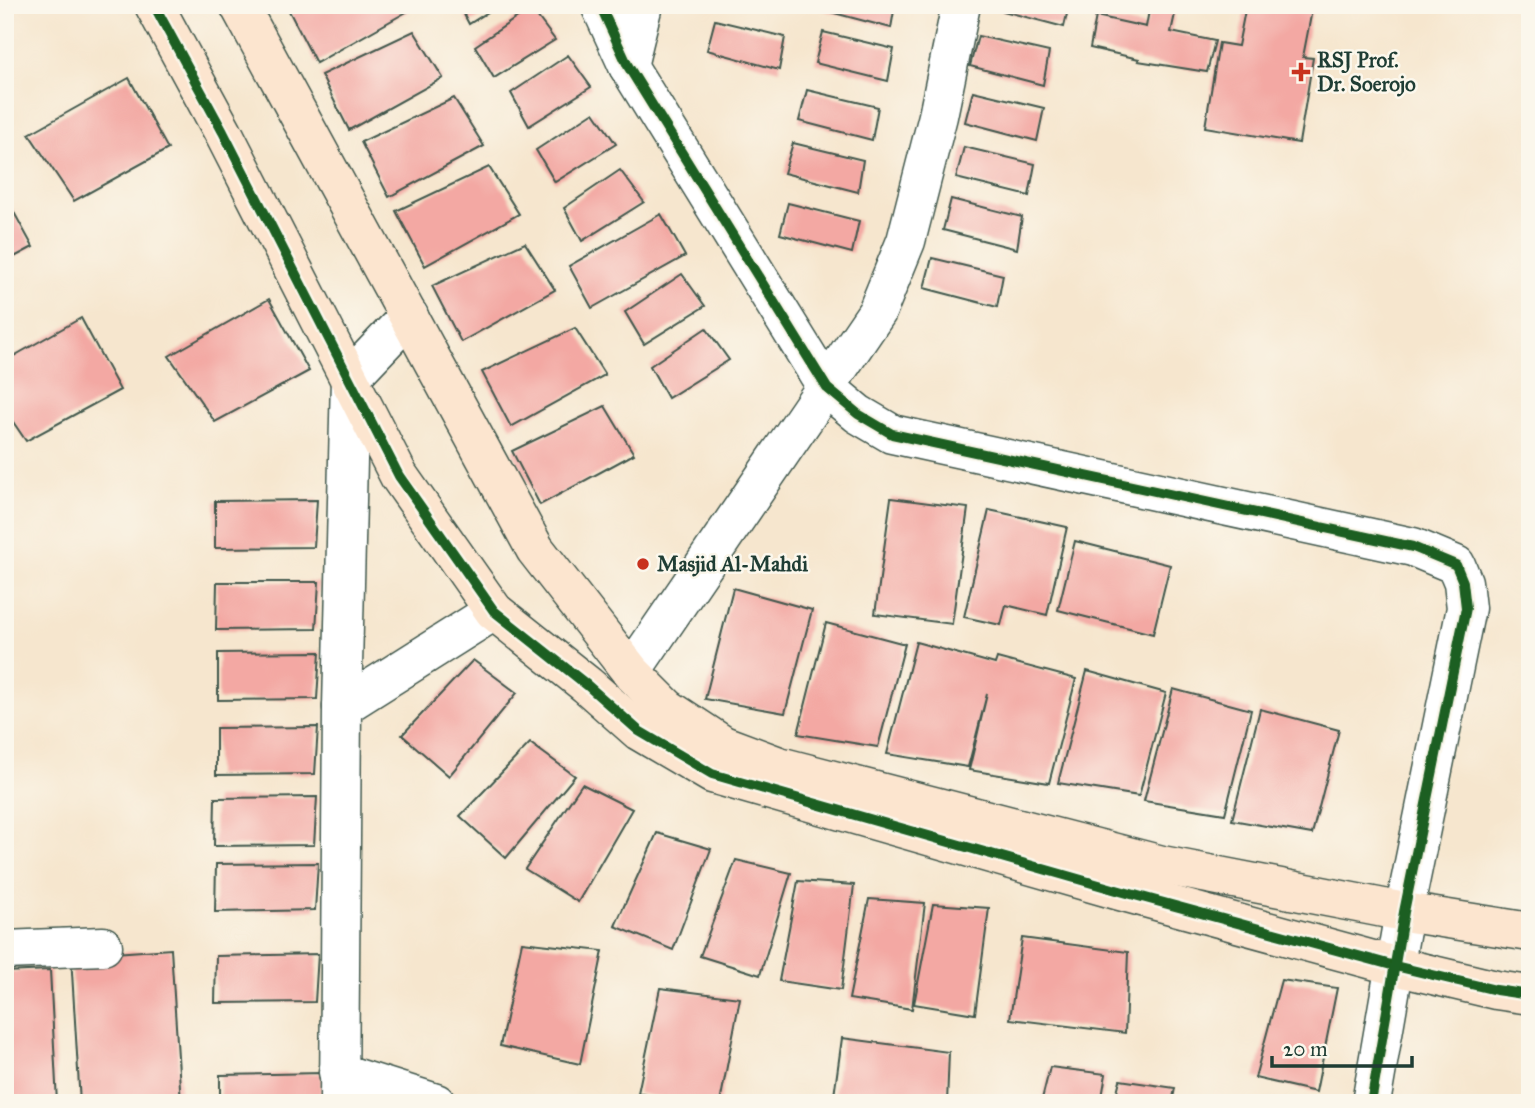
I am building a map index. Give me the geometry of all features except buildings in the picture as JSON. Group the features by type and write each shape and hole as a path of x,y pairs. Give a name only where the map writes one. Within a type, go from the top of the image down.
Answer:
{"street":[{"path":"154,5 399,476 494,611 587,685 639,731 712,774 1107,887 1395,965 1496,990 1530,995"},
{"path":"239,5 536,549 631,673 667,708 723,745 779,766 1162,864 1404,912 1530,932"},
{"path":"600,5 628,66 827,388 858,414 892,434 1413,547 1457,565 1463,582 1466,608 1404,912 1371,1103"},
{"path":"628,66 643,5"},
{"path":"631,673 877,312 906,241 938,116 961,5"},
{"path":"409,316 350,378 342,706 339,1087 436,1103"},
{"path":"342,706 494,611"},
{"path":"5,950 103,946"}],"cycle path":[{"path":"154,5 223,132 399,476 494,611 587,685 639,731 712,774 1120,891 1395,966 1496,990 1530,995"},
{"path":"600,5 628,66 827,388 858,414 892,434 1413,547 1456,565 1463,582 1466,608 1404,912 1371,1103"}],"place":[{"name":"RSJ Prof. Dr. Soerojo","path":"1301,72"},
{"name":"Masjid Al-Mahdi","path":"643,564"}]}
